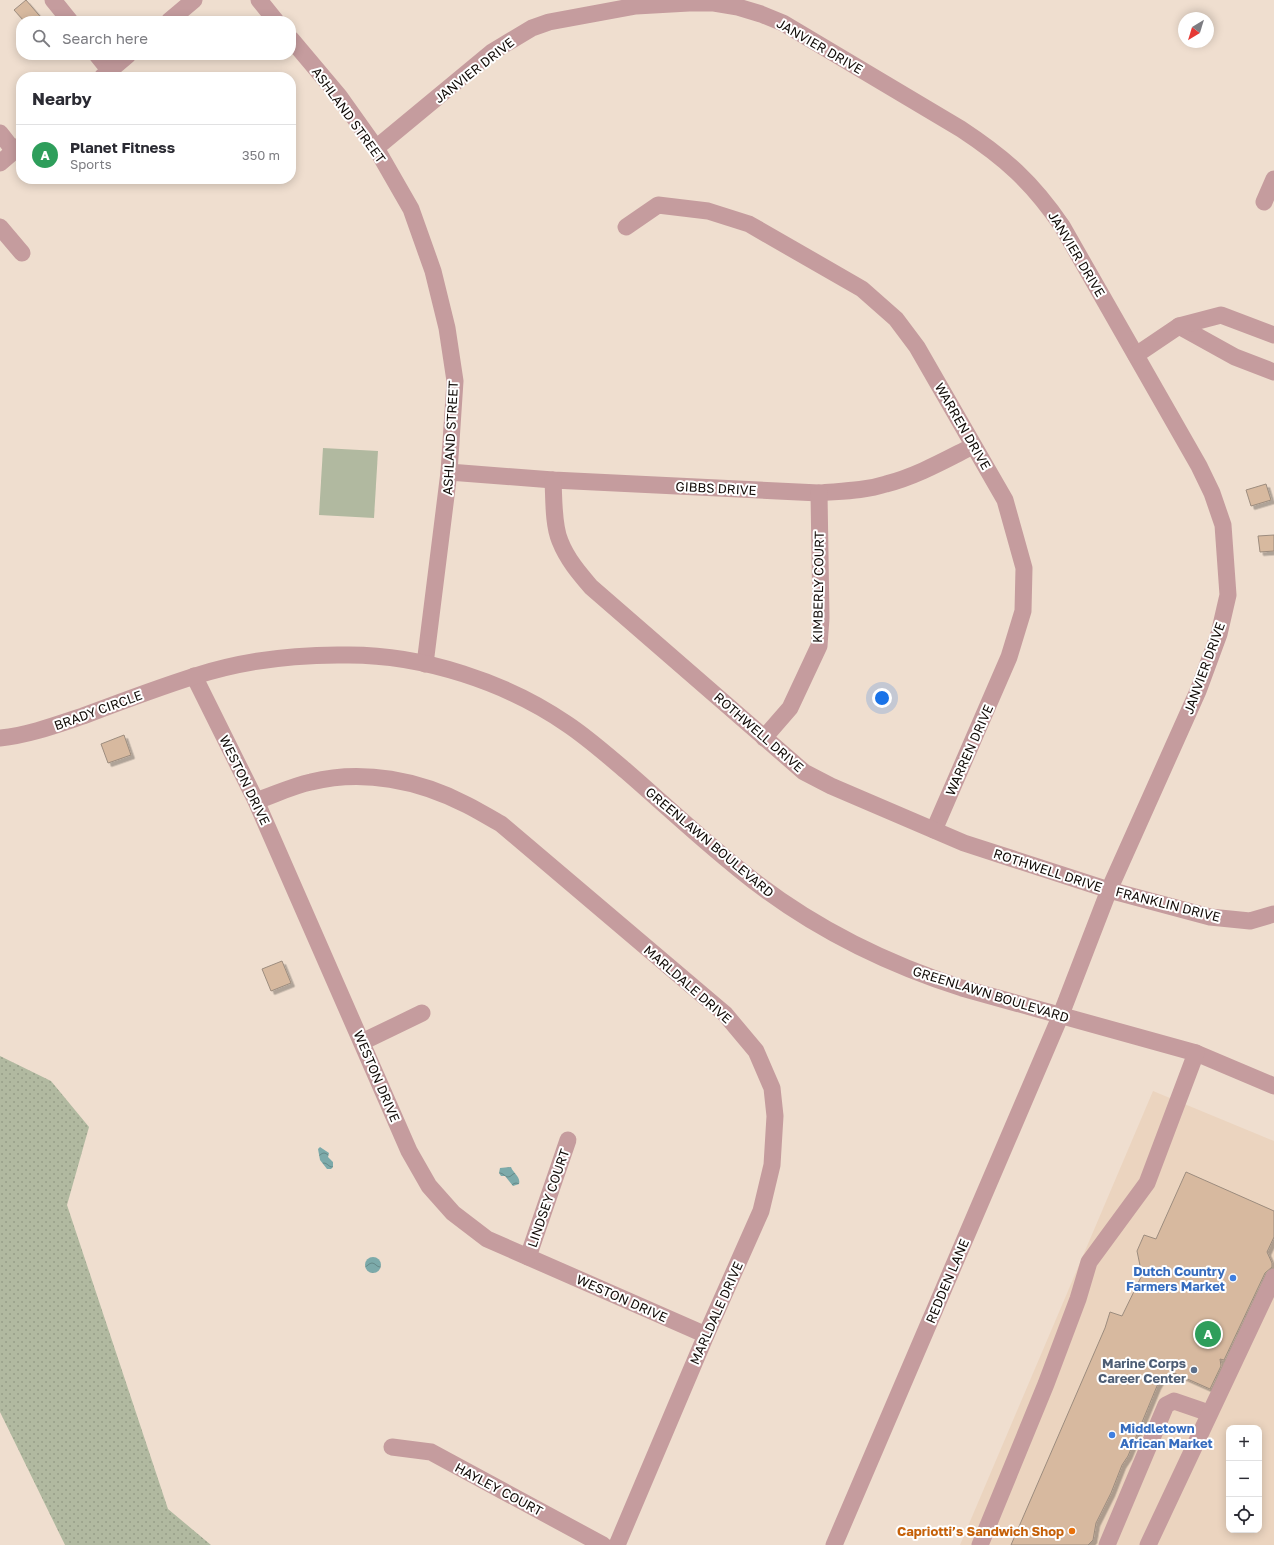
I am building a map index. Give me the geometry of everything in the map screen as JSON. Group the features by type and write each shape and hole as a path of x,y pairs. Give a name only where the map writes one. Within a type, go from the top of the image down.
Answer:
{"street":[{"path":"53,0 66,16"},
{"path":"175,16 194,0"},
{"path":"259,0 272,16"},
{"name":"JANVIER DRIVE","path":"376,148 492,52 525,32 549,22 636,3 714,3 738,7 783,23 961,128 1008,162 1046,202 1062,226 1136,355 1199,466 1212,493 1224,525 1228,595 1219,634 1198,691 1109,890 1060,1016"},
{"name":"ASHLAND STREET","path":"296,45 339,96 376,148 411,209 433,271 447,328 454,381 450,472 425,664"},
{"path":"99,60 105,72"},
{"path":"108,72 122,60"},
{"path":"0,133 16,146"},
{"path":"0,163 16,150"},
{"path":"1264,202 1274,179"},
{"name":"WARREN DRIVE","path":"626,228 658,205 708,211 749,224 862,289 896,320 917,347 1005,500 1024,568 1023,611 1010,658 934,830"},
{"path":"0,227 22,253"},
{"path":"1136,355 1179,326 1221,315 1274,334"},
{"path":"1179,326 1235,358 1274,372"},
{"name":"GIBBS DRIVE","path":"450,472 553,480 819,493 856,490 885,485 913,475 973,446"},
{"name":"ROTHWELL DRIVE","path":"553,480 554,513 559,541 573,566 591,587 804,772 831,786 964,843 1109,890"},
{"name":"KIMBERLY COURT","path":"764,738 790,708 819,646 821,618 819,493"},
{"name":"GREENLAWN BOULEVARD","path":"194,676 226,667 256,661 315,655 352,655 388,658 425,664 474,678 506,690 536,704 567,724 598,747 739,870 800,914 860,948 928,977 1060,1016 1196,1053 1274,1086"},
{"name":"BRADY CIRCLE","path":"0,738 17,736 47,728 194,676"},
{"name":"WESTON DRIVE","path":"194,676 256,801 409,1151 429,1186 453,1213 487,1239 706,1335"},
{"name":"MARLDALE DRIVE","path":"256,801 310,782 349,776 388,778 428,789 467,804 501,824 725,1014 756,1051 772,1088 775,1116 772,1165 761,1211 706,1335 617,1545"},
{"name":"FRANKLIN DRIVE","path":"1109,890 1210,916 1250,921 1274,914"},
{"path":"362,1042 422,1013"},
{"name":"REDDEN LANE","path":"834,1545 1060,1016"},
{"path":"980,1545 1046,1384 1078,1299 1089,1262 1147,1183 1196,1053"},
{"name":"LINDSEY COURT","path":"528,1257 568,1140"},
{"path":"1148,1545 1274,1277"},
{"path":"1107,1545 1166,1405 1174,1401 1209,1413"},
{"name":"HAYLEY COURT","path":"392,1447 431,1452 603,1545"}],"shaded area":[{"path":"1153,1091 1274,1141 1274,1545 960,1545"}],"green space":[{"path":"323,448 378,451 374,518 319,515"},
{"path":"0,1056 51,1081 89,1127 67,1205 168,1509 211,1545 65,1545 0,1412"}],"water":[{"path":"320,1147 329,1153 328,1157 333,1162 333,1167 331,1169 327,1169 320,1160 318,1149"},
{"path":"511,1167 518,1177 519,1182 519,1184 513,1186 505,1176 501,1176 499,1173 500,1168"},
{"path":"370,1257 376,1257 381,1262 379,1271 376,1273 370,1273 365,1268 365,1262"}],"building":[{"path":"26,0 40,16 19,16 14,10"},
{"path":"1266,484 1271,500 1251,506 1246,490"},
{"path":"1274,535 1274,551 1260,552 1258,536"},
{"path":"124,735 131,755 108,763 101,744"},
{"path":"282,961 291,983 271,991 262,969"},
{"path":"1186,1172 1274,1211 1274,1237 1267,1252 1272,1263 1272,1267 1265,1273 1224,1360 1220,1359 1221,1366 1210,1389 1174,1373 1162,1377 1128,1456 1122,1465 1111,1493 1096,1523 1093,1540 1088,1545 1011,1545 1105,1328 1110,1312 1122,1316 1142,1275 1137,1251 1144,1235 1156,1239"}],"place":[{"name":"Dutch Country Farmers Market","path":"1233,1278"},
{"name":"Planet Fitness","path":"1208,1334"},
{"name":"Marine Corps Career Center","path":"1194,1370"},
{"name":"Middletown African Market","path":"1112,1435"},
{"name":"Capriotti’s Sandwich Shop","path":"1072,1531"}]}
